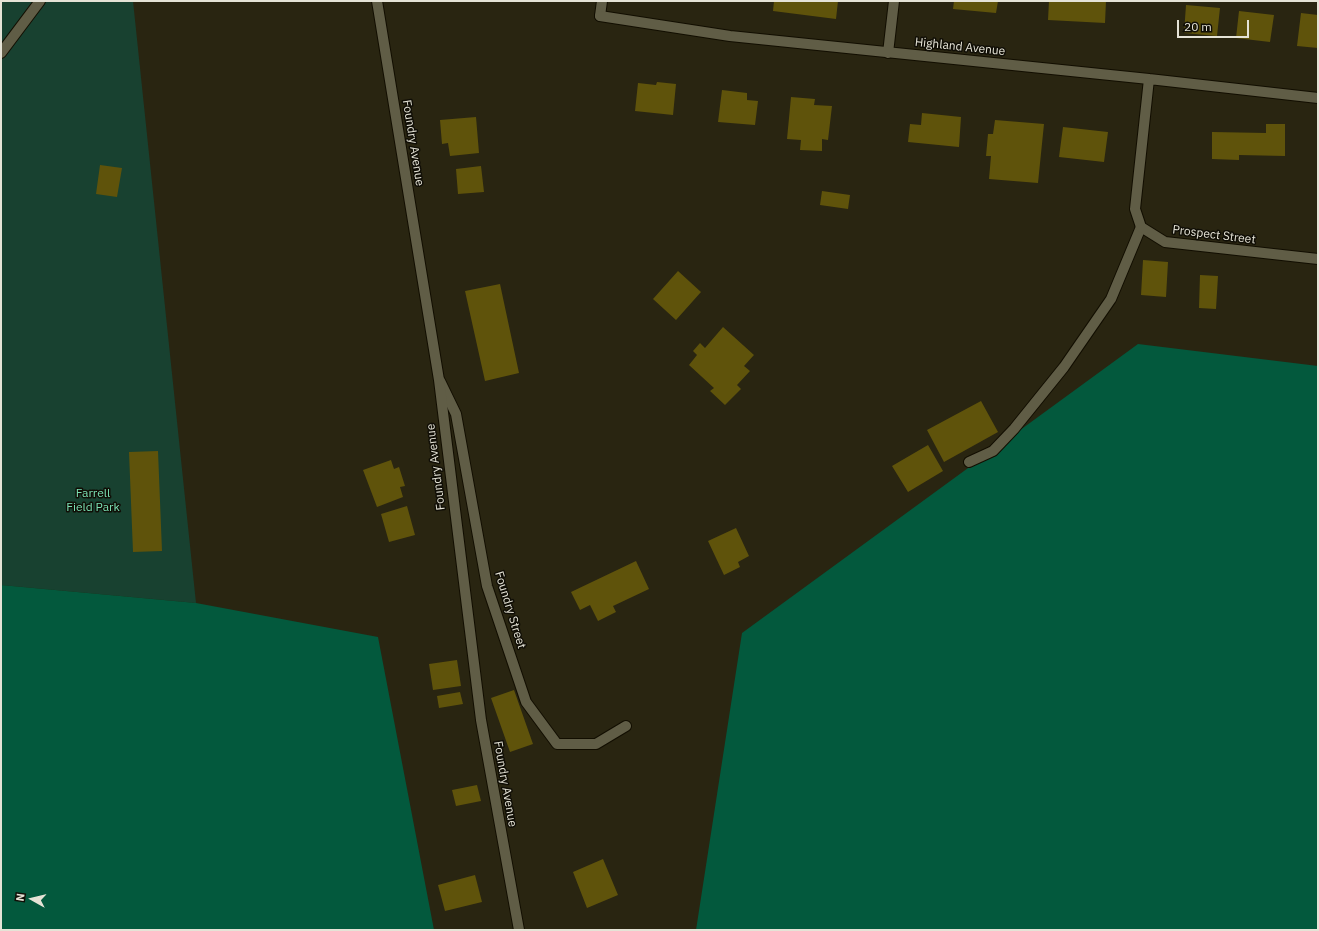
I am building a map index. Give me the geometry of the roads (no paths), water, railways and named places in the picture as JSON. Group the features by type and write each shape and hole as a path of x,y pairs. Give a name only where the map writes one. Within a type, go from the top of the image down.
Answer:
{"street":[{"path":"1,53 40,1"},
{"name":"Foundry Avenue","path":"376,1 439,380 480,720 519,930"},
{"name":"Highland Avenue","path":"602,1 600,16 730,36 1149,78 1318,98"},
{"path":"888,53 894,1"},
{"path":"969,462 993,452 1014,429 1064,367 1112,299 1141,227 1135,209 1149,78"},
{"name":"Prospect Street","path":"1141,227 1165,242 1318,259"},
{"name":"Foundry Street","path":"439,380 456,414 487,586 526,702 557,744 596,744 626,726"}],"park label":[{"name":"Farrell Field Park","path":"93,501"}]}
